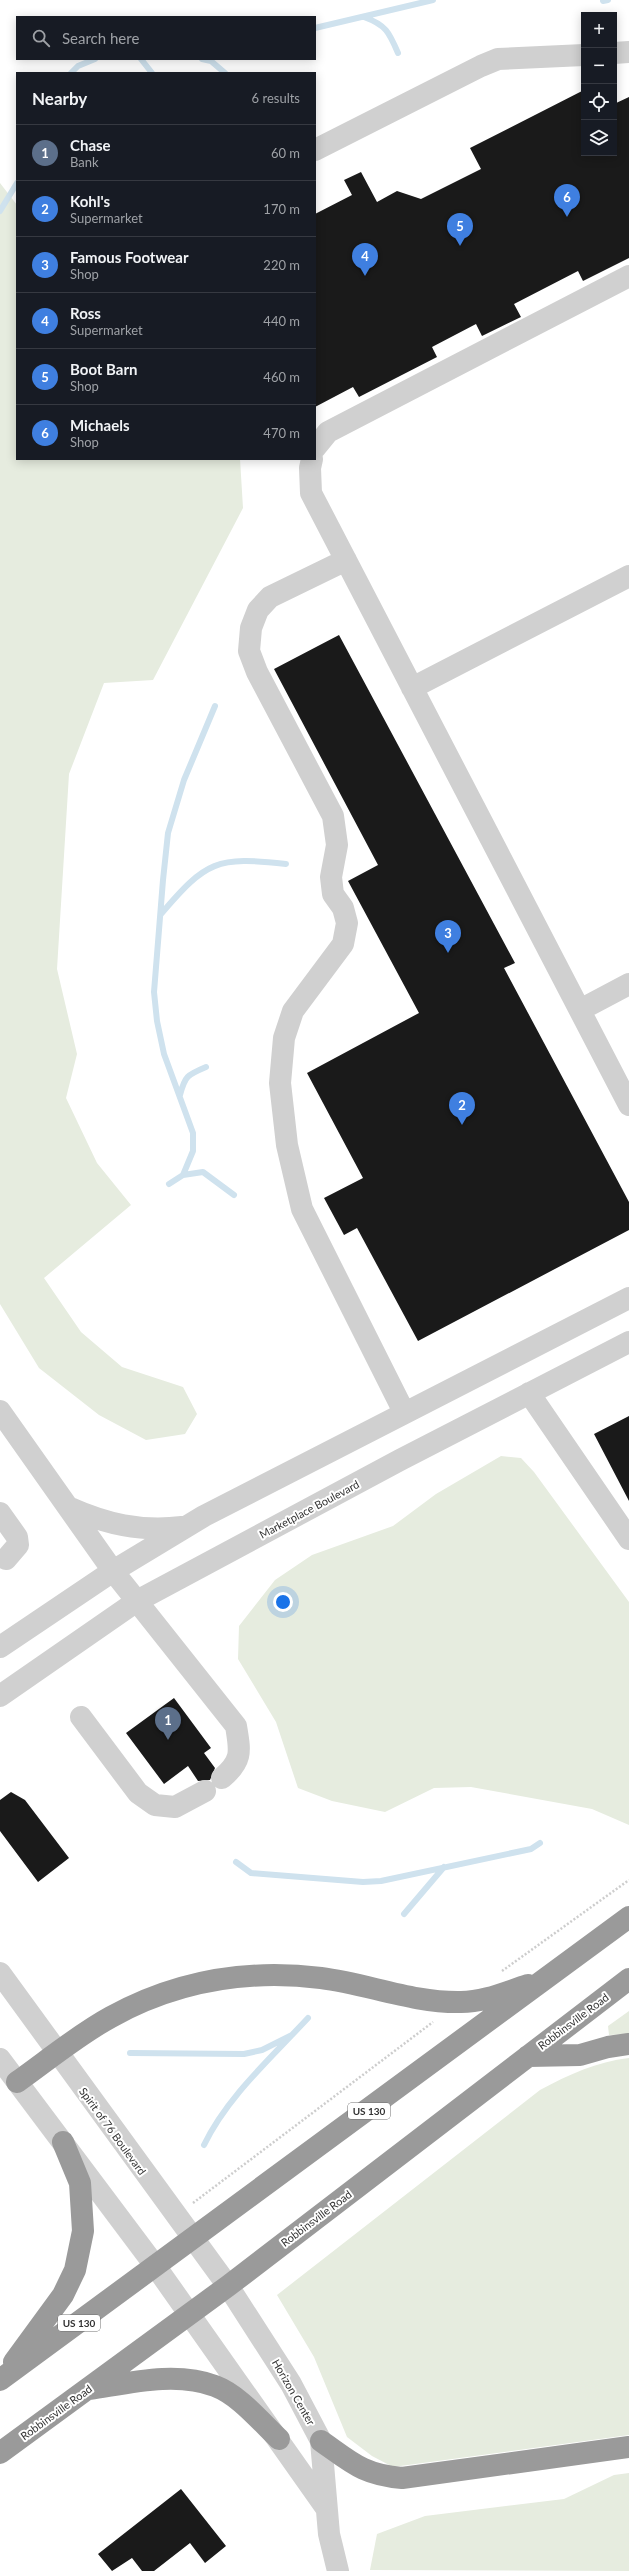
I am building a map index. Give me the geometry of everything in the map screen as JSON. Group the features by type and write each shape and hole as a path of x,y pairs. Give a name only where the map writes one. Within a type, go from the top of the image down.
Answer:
{"highway":[{"name":"US 130","path":"1,2380 629,1917"},
{"path":"17,2082 104,2021 138,2003 165,1992 215,1978 274,1975 321,1978 405,1996 460,2002 482,2000 544,1980"},
{"name":"Robbinsville Road","path":"0,2453 189,2316 629,1979"},
{"path":"528,2056 580,2054 608,2047 629,2044"},
{"path":"1,2380 63,2295 75,2270 83,2231 80,2183 63,2142"},
{"path":"86,2390 163,2380 192,2380 216,2386 235,2399 279,2439"},
{"path":"321,2441 362,2469 379,2476 402,2478 629,2447"}],"street":[{"path":"617,53 629,52"},
{"path":"316,149 487,63 498,59 581,54"},
{"path":"316,447 331,430 629,276"},
{"path":"312,460 310,468 310,493 629,1105"},
{"path":"346,560 270,597 258,610 251,628 249,651 258,672 333,816 337,845 331,877 332,894 343,908 346,923 343,944 293,1011 284,1038 280,1083 287,1145 302,1209 404,1412"},
{"path":"412,688 629,576"},
{"path":"580,1010 629,984"},
{"path":"0,1647 113,1571 189,1526 404,1412 629,1298"},
{"name":"Marketplace Boulevard","path":"0,1696 137,1601 529,1393 629,1342"},
{"path":"529,1393 629,1539"},
{"path":"0,1411 113,1571 236,1726 240,1749 238,1762 214,1784 175,1807 155,1805 138,1793 81,1717"},
{"path":"67,1506 96,1520 125,1527 156,1530 189,1526"},
{"path":"0,1513 17,1537 18,1545 6,1559"},
{"name":"Spirit of 76 Boulevard","path":"0,1974 192,2240 228,2286"},
{"path":"0,2059 156,2267 189,2316"},
{"name":"Horizon Center","path":"228,2286 291,2384 321,2441 329,2534 338,2571"},
{"name":"Horizon Center","path":"189,2316 279,2439 326,2508"}],"path":[{"path":"498,1976 504,1967 580,1917 629,1880"},
{"path":"193,2204 373,2070 430,2023 436,2021"}],"shaded area":[{"path":"0,183 16,204 16,460 240,460 243,508 153,680 104,683 69,774 57,969 77,1054 66,1098 97,1163 131,1205 44,1278 81,1332 122,1367 183,1387 197,1414 185,1434 146,1440 99,1415 39,1368 0,1304"},
{"path":"501,1456 521,1458 534,1472 629,1602 629,1825 592,1809 471,1787 434,1788 385,1812 332,1801 298,1788 276,1722 238,1659 239,1626 275,1580 312,1555 393,1526 436,1494"},
{"path":"629,2011 629,2034 609,2035 608,2026"},
{"path":"629,2058 629,2435 393,2467 372,2456 347,2437 314,2357 277,2295 540,2090 562,2079 605,2062"},
{"path":"629,2473 629,2571 370,2570 377,2534 425,2516 564,2499 614,2475"}],"building":[{"path":"581,92 581,156 617,156 617,103 629,97 629,258 583,281 578,271 514,304 521,317 482,336 476,324 432,347 437,357 359,397 353,387 316,406 316,213 352,195 344,180 361,172 377,202 397,191 421,199 481,169 470,148"},
{"path":"339,635 515,963 504,968 629,1202 629,1230 418,1341 357,1228 344,1235 324,1198 363,1178 307,1073 419,1013 348,881 378,865 274,669"},
{"path":"629,1416 629,1501 594,1434"},
{"path":"174,1698 211,1748 204,1753 215,1768 210,1780 198,1781 188,1766 164,1784 126,1733"},
{"path":"11,1792 25,1800 69,1858 38,1882 0,1831 0,1800"},
{"path":"181,2489 226,2546 205,2563 190,2543 154,2571 142,2571 132,2558 112,2571 98,2554"}],"waterway":[{"path":"316,28 433,0"},
{"path":"603,1 608,0"},
{"path":"364,17 377,23 386,30 398,53"},
{"path":"72,72 78,66 93,60"},
{"path":"142,60 151,72"},
{"path":"206,60 211,61 224,72"},
{"path":"0,211 16,185"},
{"path":"169,1184 183,1175 193,1151 193,1133 164,1054 157,1021 154,992 163,880 168,833 184,780 215,706"},
{"path":"161,914 176,896 190,883 202,873 214,866 228,862 244,861 286,864"},
{"path":"180,1095 185,1080 191,1074 206,1067"},
{"path":"183,1175 203,1172 234,1195"},
{"path":"236,1862 251,1873 363,1882 381,1881 531,1849 540,1843"},
{"path":"404,1914 444,1867"},
{"path":"204,2145 214,2127 237,2094 308,2018"},
{"path":"130,2053 244,2054 262,2050 292,2035"}],"place":[{"name":"Michaels","path":"567,217"},
{"name":"Boot Barn","path":"460,246"},
{"name":"Ross","path":"365,276"},
{"name":"Famous Footwear","path":"448,953"},
{"name":"Kohl's","path":"462,1125"},
{"name":"Chase","path":"168,1740"}]}
